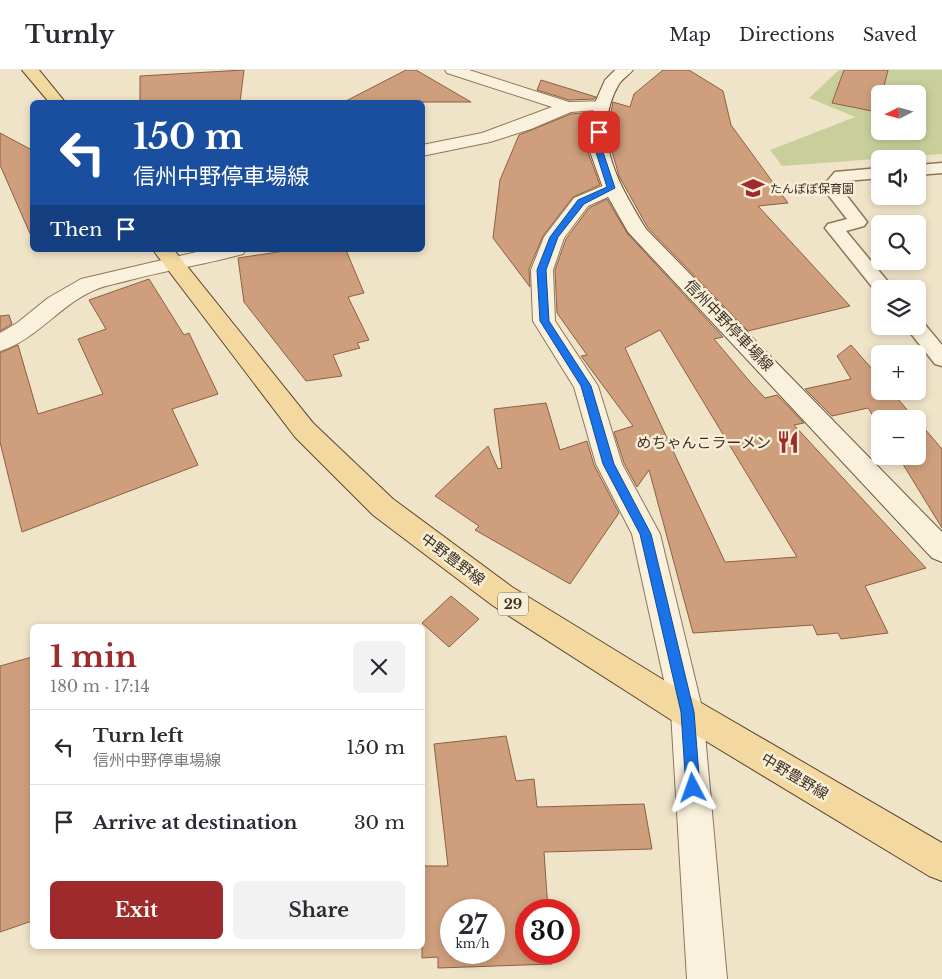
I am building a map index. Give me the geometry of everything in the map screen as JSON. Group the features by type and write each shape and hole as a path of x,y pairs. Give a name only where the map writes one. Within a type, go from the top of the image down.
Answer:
{"main road":[{"path":"30,70 55,100"},
{"name":"中野豊野線","path":"167,256 304,430 383,506 502,596 687,712 942,863"}],"street":[{"path":"452,70 568,107"},
{"name":"信州中野停車場線","path":"625,70 613,80 602,105 597,146 612,188 638,232 942,550"},
{"path":"425,150 461,141 484,138 525,125 568,107 602,105"},
{"path":"612,188 581,202 554,237 542,270 544,321 586,386 609,464 646,534 687,712 707,979"},
{"path":"0,343 25,328 56,303 89,284 167,256 213,252"}],"lane":[{"path":"926,169 942,168"},
{"path":"871,174 841,176 831,187 858,222 834,228 877,280"},
{"path":"922,335 942,359"}],"green space":[{"path":"839,70 942,70 942,154 926,155 926,150 871,150 871,159 782,166 770,150 855,117 809,98"}],"building":[{"path":"244,70 240,100 140,100 140,76"},
{"path":"406,70 416,70 471,102 425,102 425,100 348,100"},
{"path":"663,70 689,70 723,91 731,125 788,203 758,206 850,306 748,331 648,228 619,176 609,141 609,122 613,102 630,107 634,94"},
{"path":"844,70 888,70 884,85 871,85 871,111 832,103"},
{"path":"541,80 596,97 594,99 569,100 537,90"},
{"path":"591,112 586,147 600,185 573,197 543,236 529,269 530,287 493,238 500,180 519,135 571,114"},
{"path":"0,133 30,149 30,233 0,165"},
{"path":"607,199 627,233 723,337 714,339 751,383 765,398 777,395 804,423 794,425 926,568 865,586 888,633 841,639 838,633 817,635 813,625 693,633 649,470 637,487 624,463 614,432 633,426 581,356 587,355 557,313 555,270 566,239 589,208","holes":["660,330 797,557 725,562 625,348"]},
{"path":"278,252 347,252 364,293 348,297 369,340 357,343 360,348 333,355 342,376 306,381 244,302 238,258"},
{"path":"149,279 184,335 189,333 218,394 172,409 198,465 22,532 0,442 0,353 18,345 38,414 103,394 78,339 106,329 89,300"},
{"path":"9,315 12,324 0,331 0,316"},
{"path":"851,345 871,368 871,400 899,400 907,410 871,410 871,413 868,408 832,416 805,389 851,379 837,356"},
{"path":"546,403 560,450 587,441 594,465 619,513 570,584 475,530 479,526 435,496 488,446 498,469 502,468 494,409"},
{"path":"926,430 942,449 942,528 904,465 926,465"},
{"path":"451,596 479,619 449,647 422,623"},
{"path":"30,658 30,922 0,932 0,666"},
{"path":"506,736 516,781 534,779 537,807 644,804 652,849 544,852 547,899 515,899 515,964 552,964 438,968 438,957 422,958 422,949 425,949 425,866 448,866 434,744"}],"place":[{"name":"たんぽぽ保育園","path":"753,188"},
{"name":"めちゃんこラーメン","path":"788,442"}],"route":[{"path":"599,132 597,146 612,188 581,202 554,237 542,270 544,321 586,386 609,464 646,534 687,712 693,788"}]}
